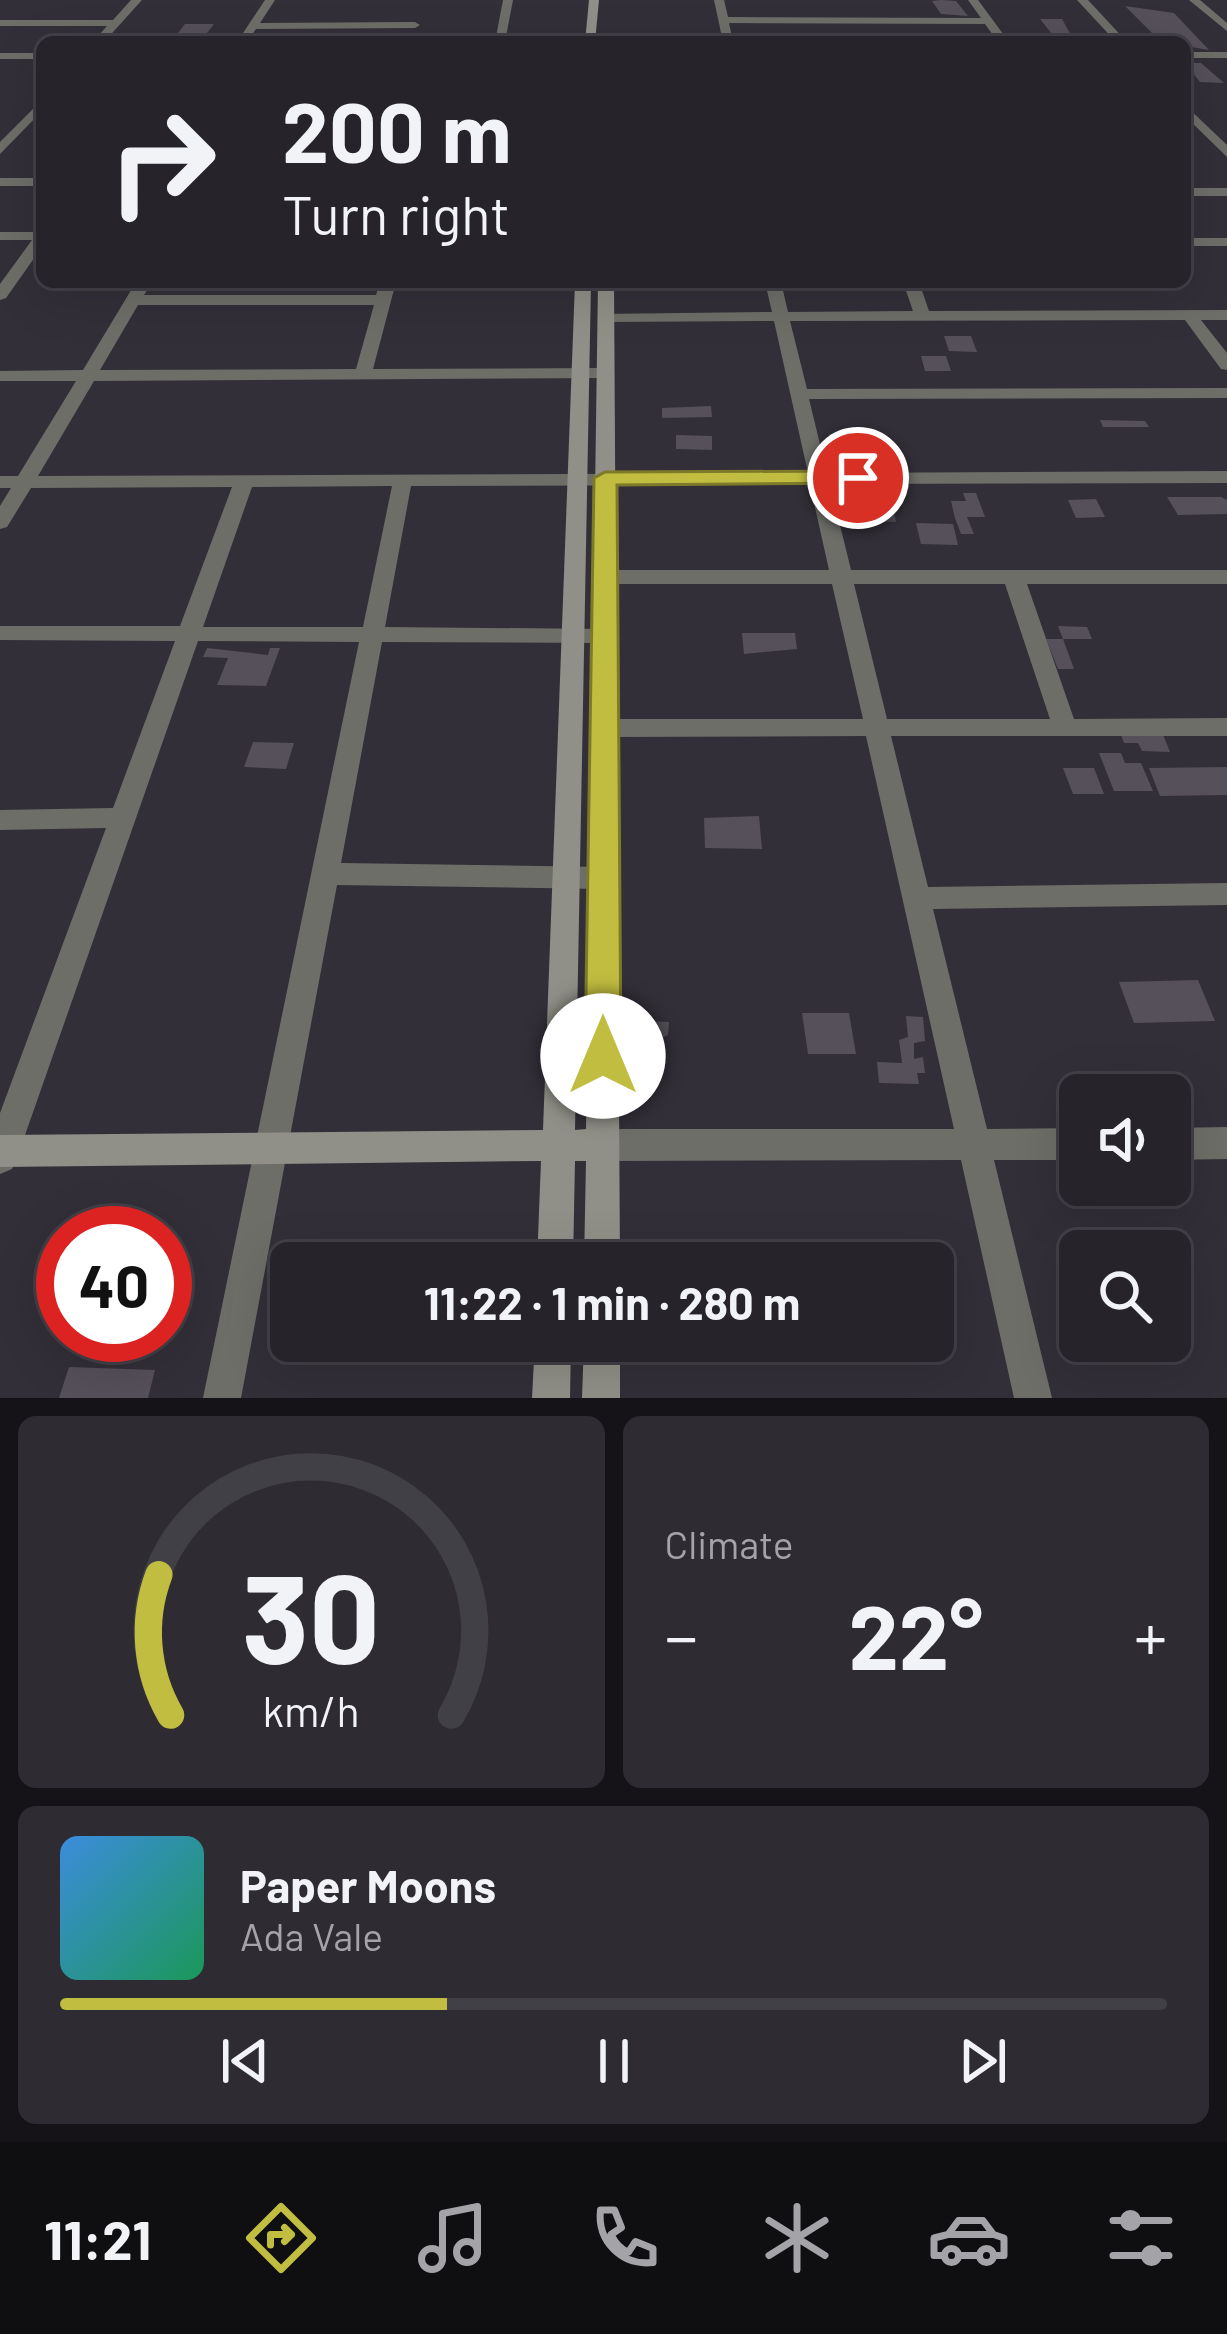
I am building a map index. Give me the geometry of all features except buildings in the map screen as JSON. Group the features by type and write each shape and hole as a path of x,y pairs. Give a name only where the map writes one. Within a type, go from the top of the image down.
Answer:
{"street":[{"path":"104,36 136,0"},
{"path":"246,36 270,0"},
{"path":"501,36 508,0"},
{"path":"591,36 594,0"},
{"path":"607,0 607,21"},
{"path":"719,0 727,36"},
{"path":"974,0 999,36"},
{"path":"1082,0 1116,36"},
{"path":"1194,0 1227,28"},
{"path":"253,26 418,19 412,36"},
{"path":"723,20 988,21"},
{"path":"813,20 819,36"},
{"path":"0,23 116,23"},
{"path":"1191,55 1227,55"},
{"path":"1,56 36,56"},
{"path":"0,150 7,134 36,109"},
{"path":"1191,115 1227,153"},
{"path":"1191,134 1227,134"},
{"path":"0,182 36,182"},
{"path":"1191,192 1227,192"},
{"path":"0,236 36,236"},
{"path":"1191,242 1227,242"},
{"path":"0,295 36,244"},
{"path":"584,288 605,478 602,1242"},
{"path":"556,1242 578,478 606,317 606,288"},
{"path":"774,288 1033,1398"},
{"path":"913,288 923,316"},
{"path":"0,523 139,291 385,291 363,374"},
{"path":"606,317 1227,315"},
{"path":"1190,316 1227,365"},
{"path":"0,376 593,373"},
{"path":"799,394 1227,393"},
{"path":"0,482 1227,476"},
{"path":"222,1398 403,479"},
{"path":"244,481 1,1153 1059,1144"},
{"path":"605,577 1227,578"},
{"path":"1015,578 1066,727"},
{"path":"0,633 605,636"},
{"path":"604,728 1227,727"},
{"path":"0,820 123,818"},
{"path":"325,874 604,878"},
{"path":"917,898 1227,894"},
{"path":"1191,1144 1227,1143"},
{"path":"551,1398 552,1362"},
{"path":"602,1362 602,1398"}],"route":[{"path":"603,1056 605,478 858,478"}]}
